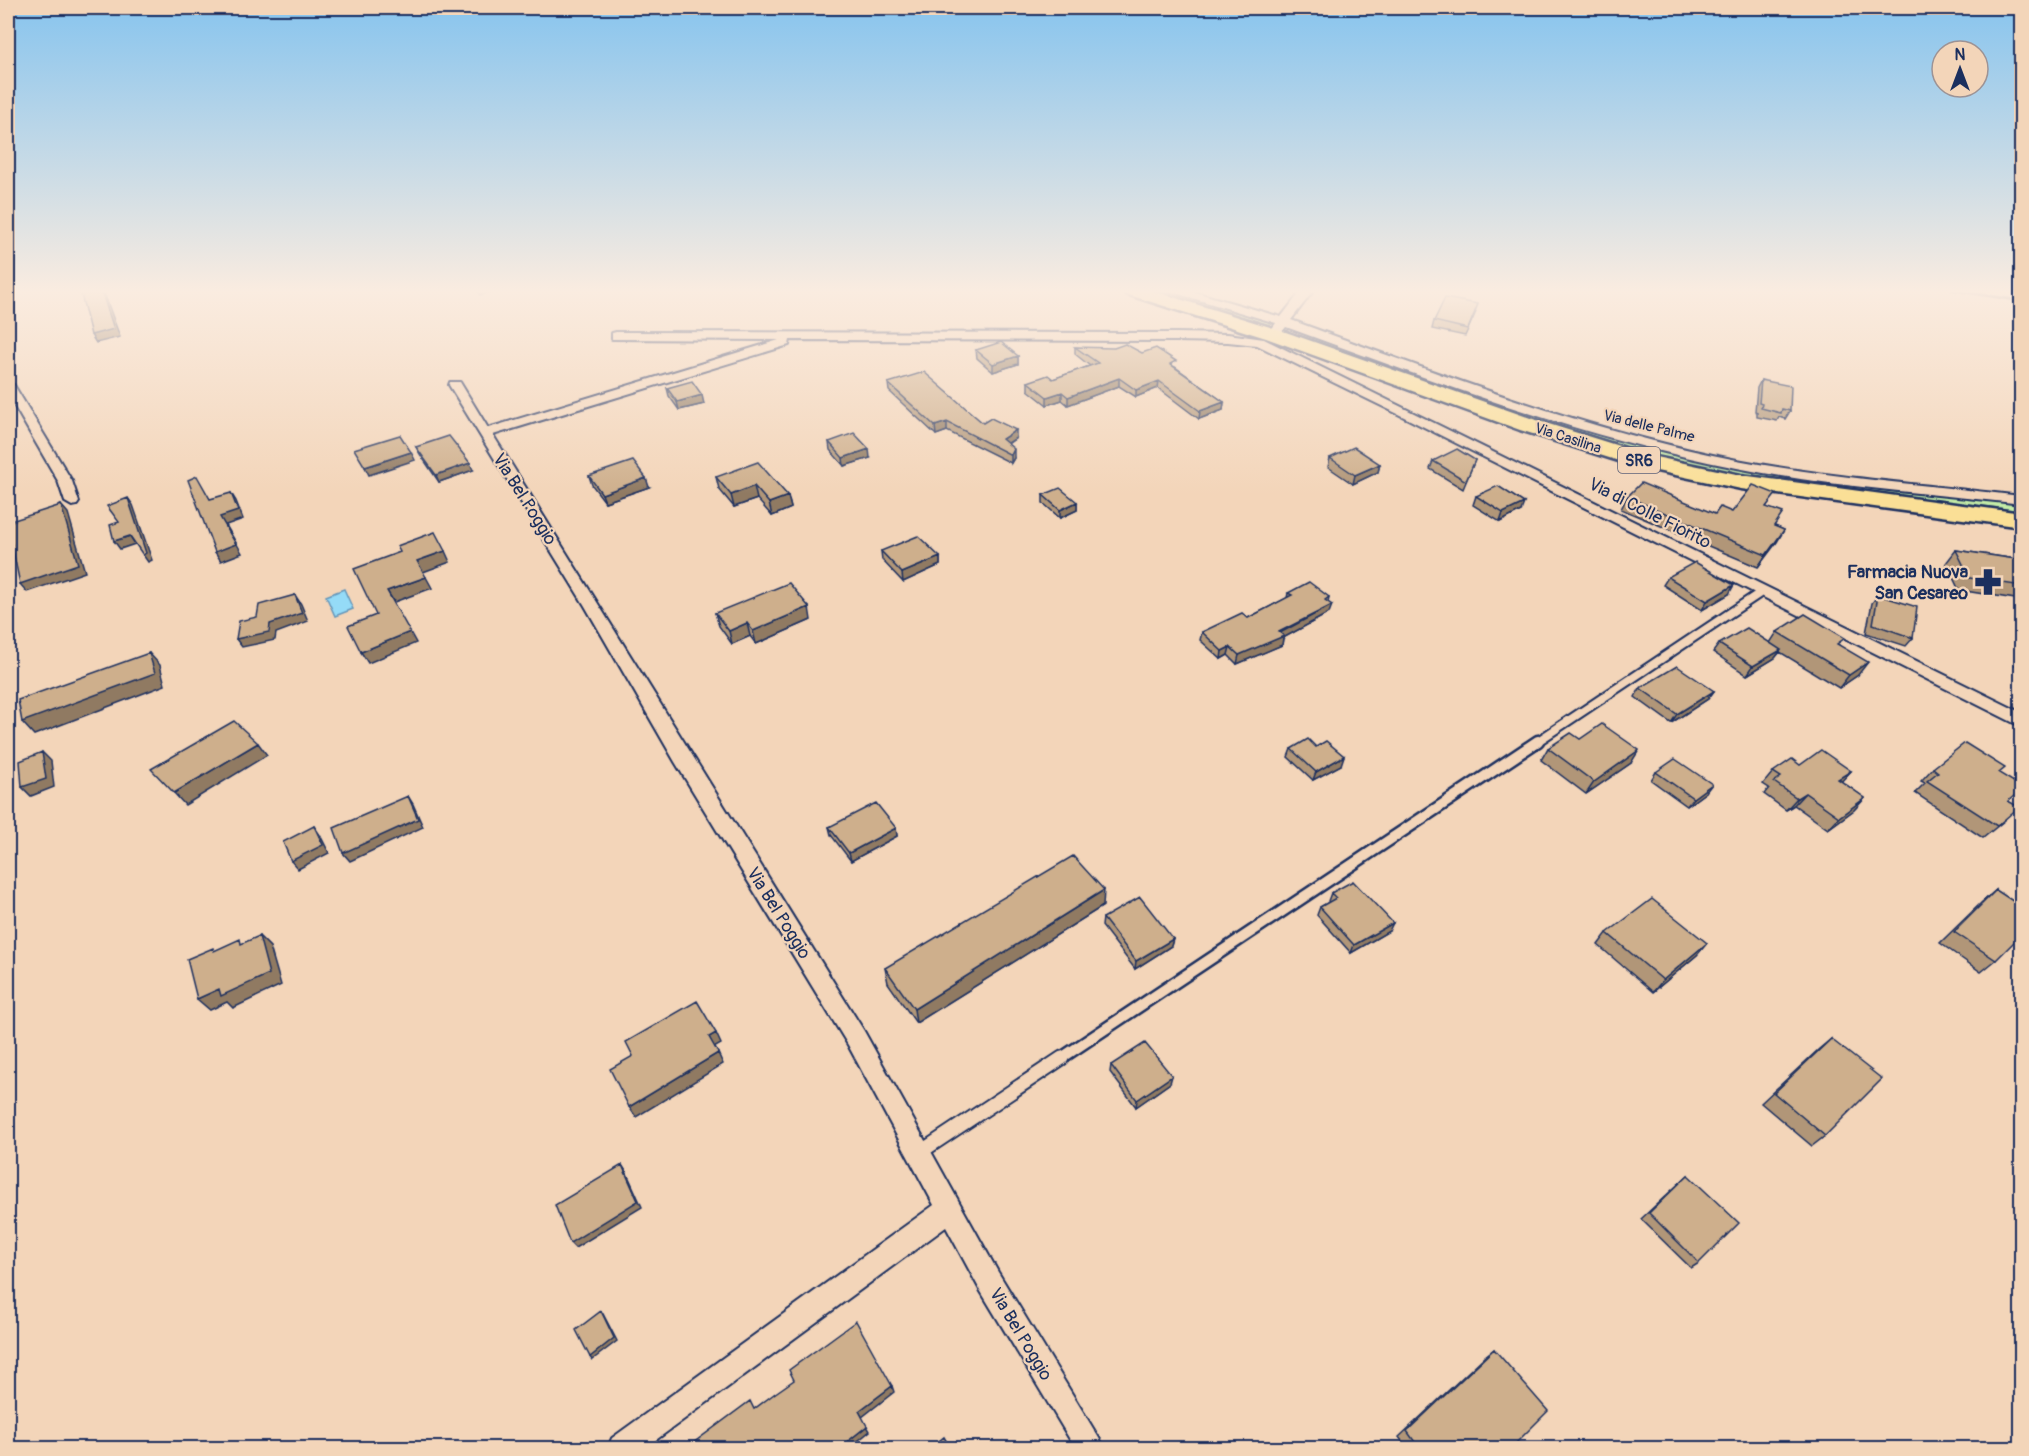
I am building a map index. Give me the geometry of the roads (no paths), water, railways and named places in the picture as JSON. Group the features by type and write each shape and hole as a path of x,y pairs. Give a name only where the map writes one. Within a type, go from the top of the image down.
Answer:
{"main road":[{"name":"Via Casilina","path":"1342,358 1557,435 1652,464 1760,484 2022,520"}],"street":[{"path":"485,433 734,358"},
{"name":"Via di Colle Fiorito","path":"1314,358 1403,411 2022,721"},
{"name":"Via delle Palme","path":"1356,358 1667,448 1788,473 2022,500"},
{"path":"8,385 65,481 72,502"},
{"name":"Via Bel Poggio","path":"454,385 856,1038 989,1281 1091,1449"},
{"path":"622,1449 950,1208"}],"lane":[{"path":"919,1153 1763,591"}],"water":[{"path":"344,589 353,609 335,616 326,596"}],"place":[{"name":"Farmacia Nuova San Cesareo","path":"1988,582"}]}
